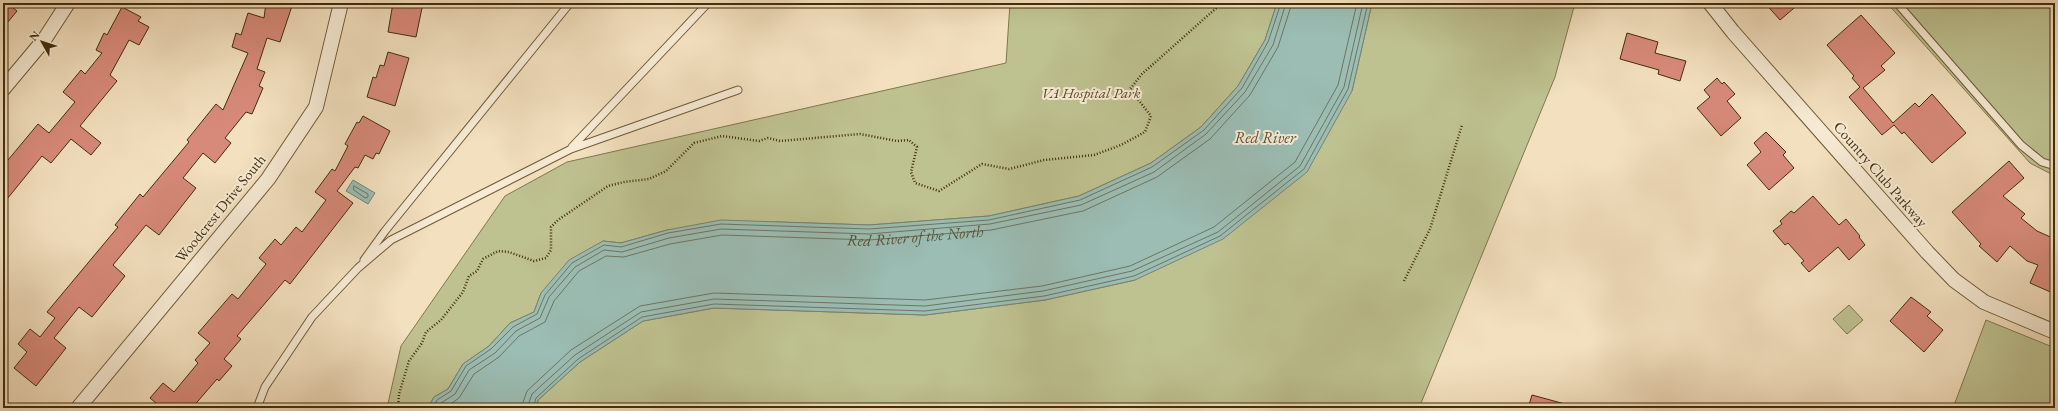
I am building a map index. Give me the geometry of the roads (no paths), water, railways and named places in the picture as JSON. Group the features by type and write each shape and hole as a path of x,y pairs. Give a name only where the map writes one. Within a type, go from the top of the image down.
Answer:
{"street":[{"path":"3,89 44,40 68,3"},
{"name":"Woodcrest Drive South","path":"78,408 268,179 316,107 341,3"},
{"name":"Country Club Parkway","path":"1710,3 1733,32 1927,252 1954,280 1984,302 2055,332"}],"lane":[{"path":"257,408 266,387 312,318 358,268 384,231 570,3"},
{"path":"571,149 708,3"},
{"path":"1897,3 2021,145 2042,162 2055,166"},
{"path":"358,268 392,240 571,149 738,90"}],"water":[{"name":"Red River","path":"1277,3 1372,3 1352,91 1307,172 1223,239 1135,280 1045,300 925,315 714,308 643,321 580,362 538,400 536,408 428,408 434,397 448,389 463,364 489,346 510,323 534,312 541,293 569,260 603,241 621,243 667,230 721,220 869,225 989,216 1079,196 1151,163 1201,127 1238,86 1265,40"},
{"path":"353,180 375,193 368,204 346,191"}],"park label":[{"name":"VA Hospital Park","path":"1091,92"}],"water label":[{"name":"Red River of the North","path":"915,236"}]}
